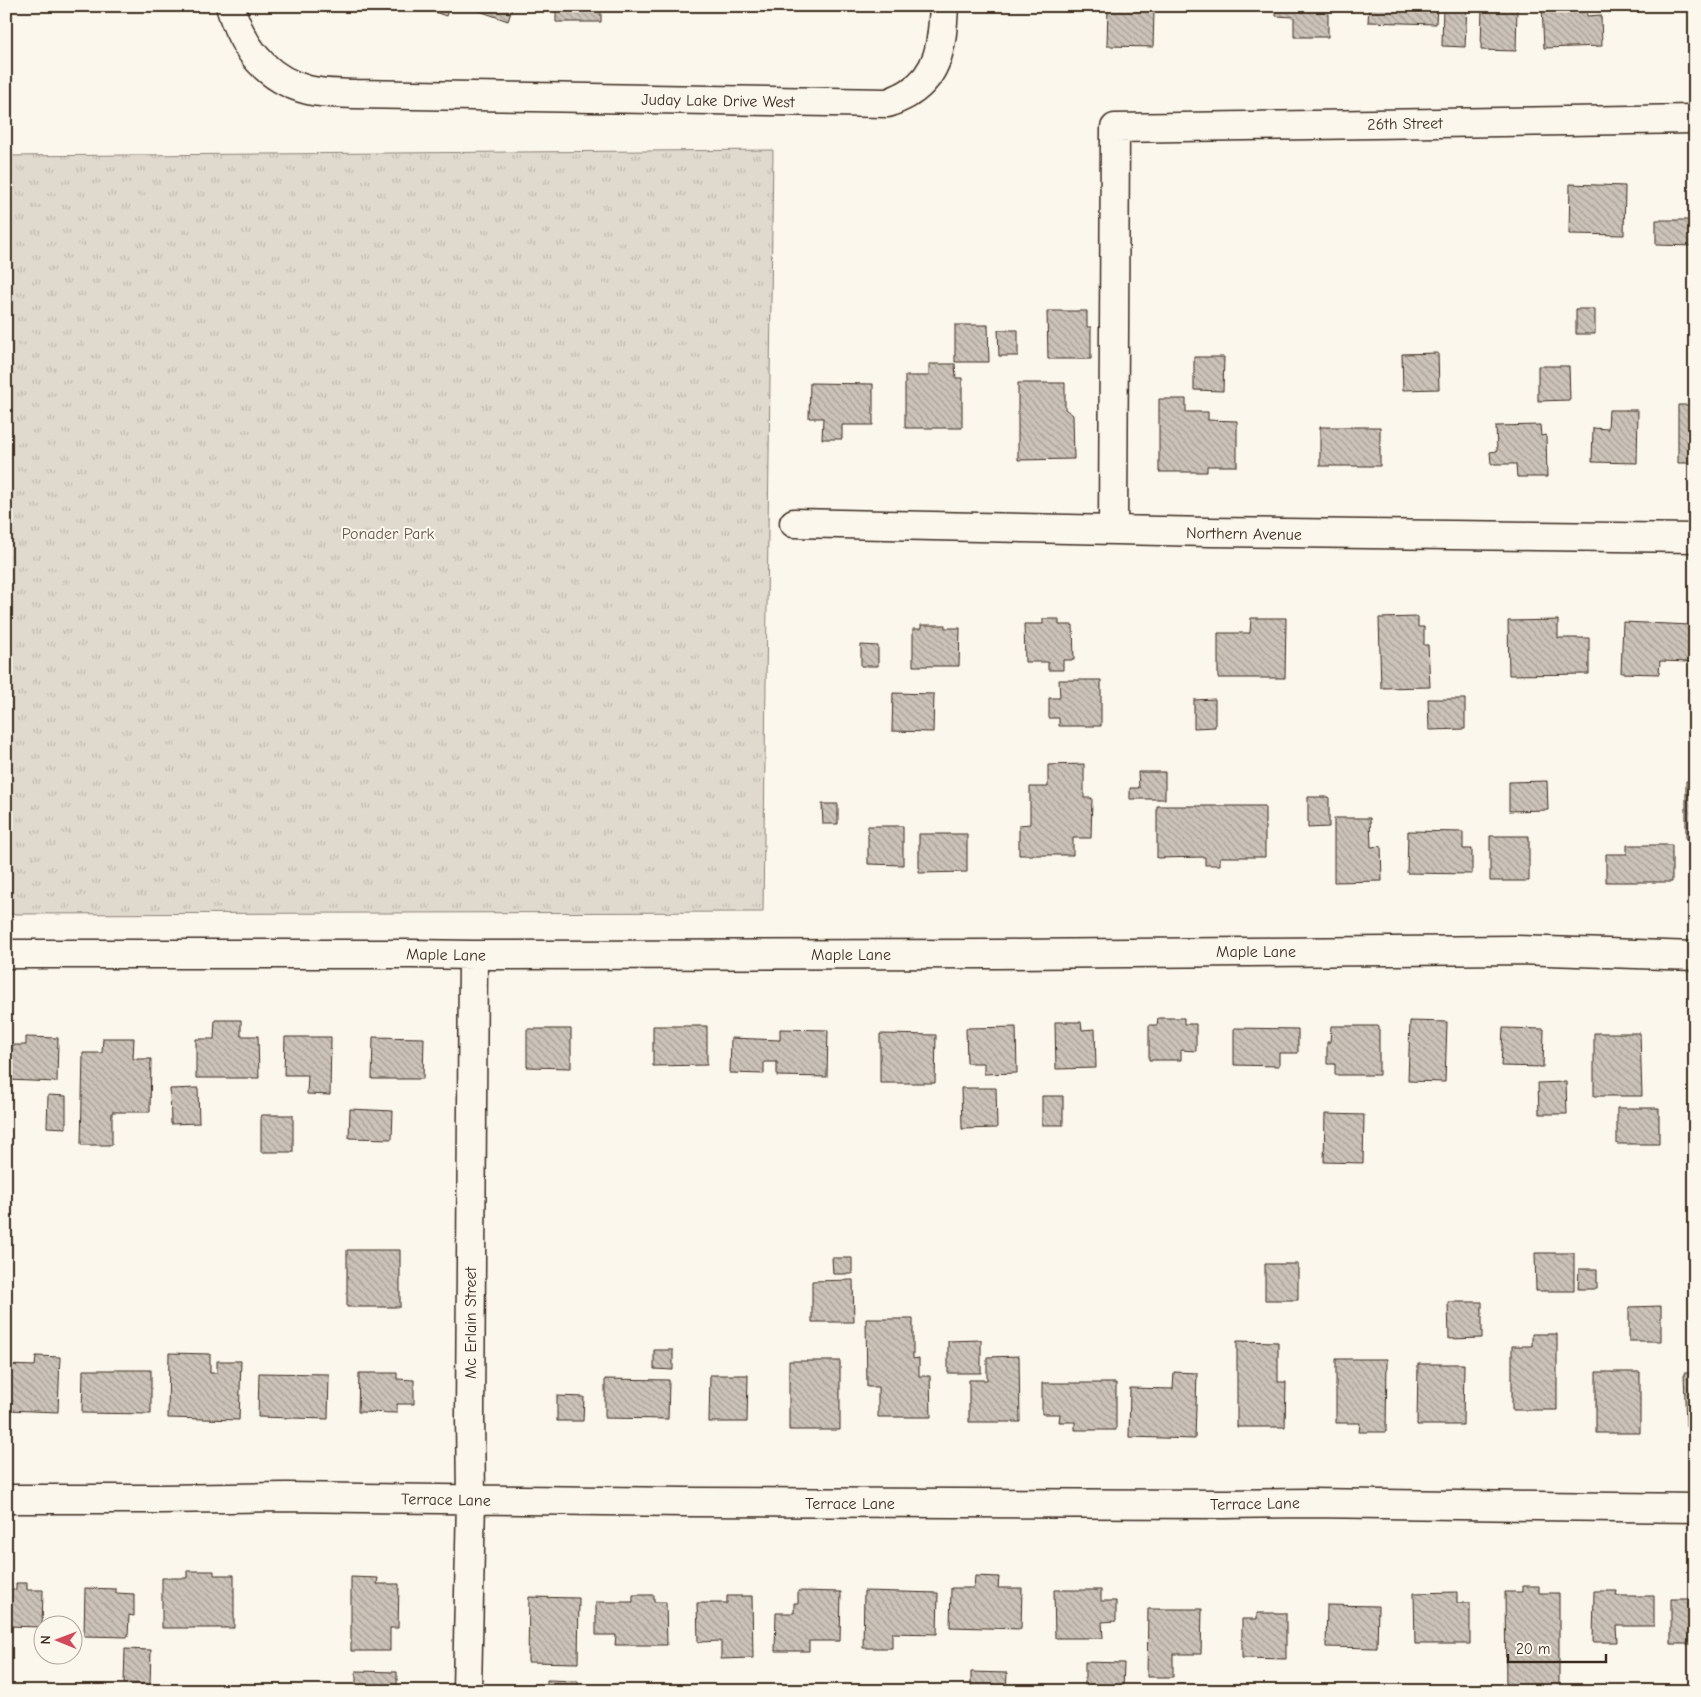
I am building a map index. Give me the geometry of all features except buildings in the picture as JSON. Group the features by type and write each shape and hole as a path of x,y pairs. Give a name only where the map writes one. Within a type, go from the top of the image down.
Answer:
{"street":[{"name":"Juday Lake Drive West","path":"230,6 250,51 267,70 294,86 310,91 355,94 888,103 910,93 927,77 936,62 942,44 944,6"},
{"name":"26th Street","path":"1113,530 1115,128 1695,119"},
{"name":"Northern Avenue","path":"794,523 1113,530 1695,538"},
{"name":"Maple Lane","path":"6,954 986,954 1517,950 1695,956"},
{"name":"Mc Erlain Street","path":"467,1691 471,1499 473,955"},
{"name":"Terrace Lane","path":"6,1499 287,1497 694,1502 1309,1503 1695,1508"}],"green space":[{"name":"Ponader Park","path":"773,150 763,912 6,914 6,156"}]}
